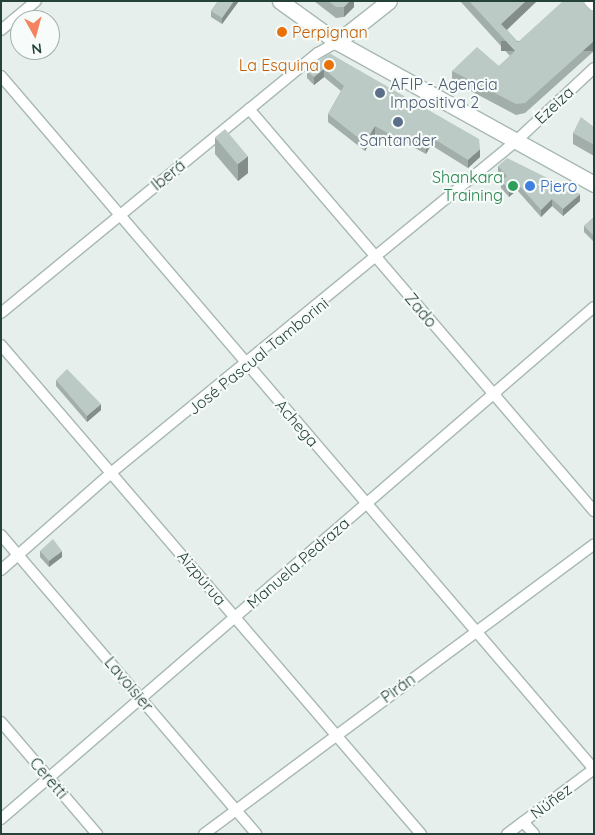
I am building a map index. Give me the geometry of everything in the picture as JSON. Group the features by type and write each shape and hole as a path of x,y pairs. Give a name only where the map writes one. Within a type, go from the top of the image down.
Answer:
{"main road":[{"path":"280,1 337,42 594,184"},
{"path":"337,42 389,1"}],"street":[{"path":"1,30 36,1"},
{"path":"589,1 594,6"},
{"name":"Iberá","path":"1,313 249,109 337,42"},
{"name":"Ezeiza","path":"515,142 594,68"},
{"name":"Achega","path":"1,76 594,769"},
{"name":"Zado","path":"249,109 594,511"},
{"name":"José Pascual Tamborini","path":"1,570 112,472 248,365 515,142"},
{"name":"Manuela Pedraza","path":"1,818 594,307"},
{"name":"Aizpúrua","path":"1,345 421,834"},
{"name":"Lavoisier","path":"1,535 256,834"},
{"name":"Pirán","path":"204,834 335,734 594,544"},
{"name":"Ceretti","path":"1,722 97,834"},
{"name":"Núñez","path":"507,834 594,769"},
{"path":"523,822 534,834"}],"building":[{"path":"218,1 234,1 222,18 211,11"},
{"path":"328,1 350,1 344,7 336,7"},
{"path":"469,1 526,1 501,24 518,42 563,1 581,1 594,14 594,41 525,103 516,104 452,71 477,47 499,66 515,51"},
{"path":"329,53 479,139 480,149 468,160 431,137 426,146 404,134 400,140 375,126 365,143 328,114 344,86 324,69 314,77 307,71"},
{"path":"581,117 594,127 594,145 573,133"},
{"path":"225,129 247,156 238,164 215,137"},
{"path":"507,158 580,194 563,209 552,199 541,210 517,183 509,189 501,181 507,176 498,166"},
{"path":"594,217 594,234 593,235 584,226"},
{"path":"67,369 101,404 87,416 56,380"},
{"path":"53,539 62,551 49,561 40,551"}],"place":[{"name":"Perpignan","path":"282,32"},
{"name":"La Esquina","path":"329,65"},
{"name":"AFIP - Agencia Impositiva 2","path":"380,93"},
{"name":"Santander","path":"398,122"},
{"name":"Shankara Training","path":"513,186"},
{"name":"Piero","path":"530,186"}]}
